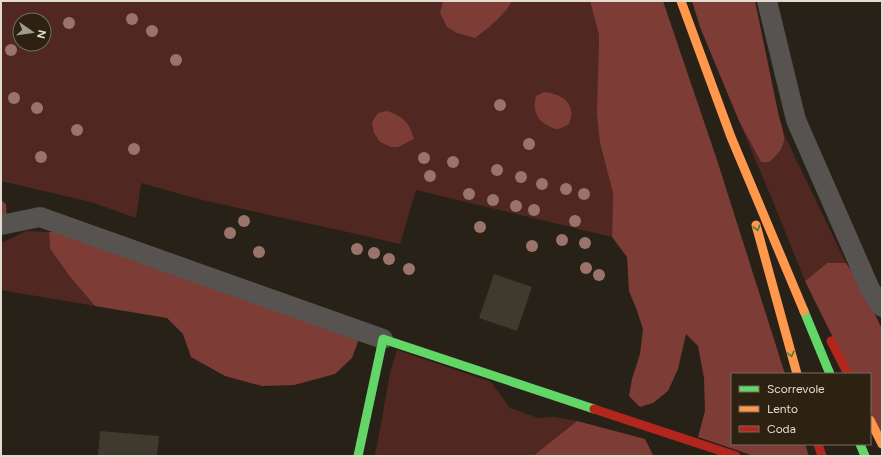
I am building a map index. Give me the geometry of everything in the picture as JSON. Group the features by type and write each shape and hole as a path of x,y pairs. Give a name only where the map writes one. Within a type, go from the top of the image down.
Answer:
{"main road":[{"path":"681,1 731,137 830,373"},
{"path":"731,137 797,373"},
{"path":"731,137 796,269"},
{"path":"827,332 848,373"},
{"path":"358,456 384,339 736,456"},
{"path":"871,422 882,444"},
{"path":"818,445 822,456"},
{"path":"860,445 865,456"}],"street":[{"path":"767,1 796,120 870,289 882,307"},
{"path":"1,225 40,217 384,339"}],"shaded area":[{"path":"1,1 590,1 599,35 598,67 600,143 613,193 612,237 416,190 400,244 194,198 141,183 136,218 91,202 1,181"},
{"path":"443,1 512,1 500,17 475,38 457,33 447,27 440,13"},
{"path":"590,1 663,1 717,160 785,373 731,373 731,445 805,445 809,456 754,456 698,437 705,411 704,378 698,346 686,334 678,369 668,391 653,403 640,407 629,396 632,379 640,354 643,329 629,291 627,257 612,237 613,193 600,143 597,114 599,35"},
{"path":"692,1 755,1 784,137 784,142 780,151 769,162 761,162 739,121 700,27"},
{"path":"544,92 557,95 567,101 571,111 569,124 555,129 546,125 539,119 535,111 535,101 536,96"},
{"path":"387,111 402,118 408,124 414,139 398,147 391,147 380,142 374,133 372,122 378,113"},
{"path":"739,121 761,162 783,147 784,134 846,263 827,263 805,281"},
{"path":"1,200 6,204 7,222 1,223"},
{"path":"26,231 49,232 50,249 71,278 95,306 1,290 1,243"},
{"path":"49,232 60,232 359,339 352,358 335,374 294,385 262,386 225,376 191,357 183,334 167,318 95,306 71,278 50,249"},
{"path":"827,263 846,263 861,285 882,329 882,435 871,413 871,373 851,373 805,281"},
{"path":"397,350 491,382 510,408 538,418 554,417 577,421 533,456 374,456 390,373"},
{"path":"577,421 645,439 653,455 533,456"}],"building":[{"path":"494,274 532,287 517,331 479,318"},
{"path":"100,431 159,436 157,456 98,456"}],"traffic: fast":[{"path":"804,311 830,373"},
{"path":"358,456 383,339 594,409"},
{"path":"860,445 865,456"}],"traffic: slow":[{"path":"681,1 731,137 804,311"},
{"path":"756,225 797,373"},
{"path":"871,422 882,444"}],"traffic: jam":[{"path":"831,341 847,373"},
{"path":"594,409 736,456"},
{"path":"818,445 822,456"}]}
